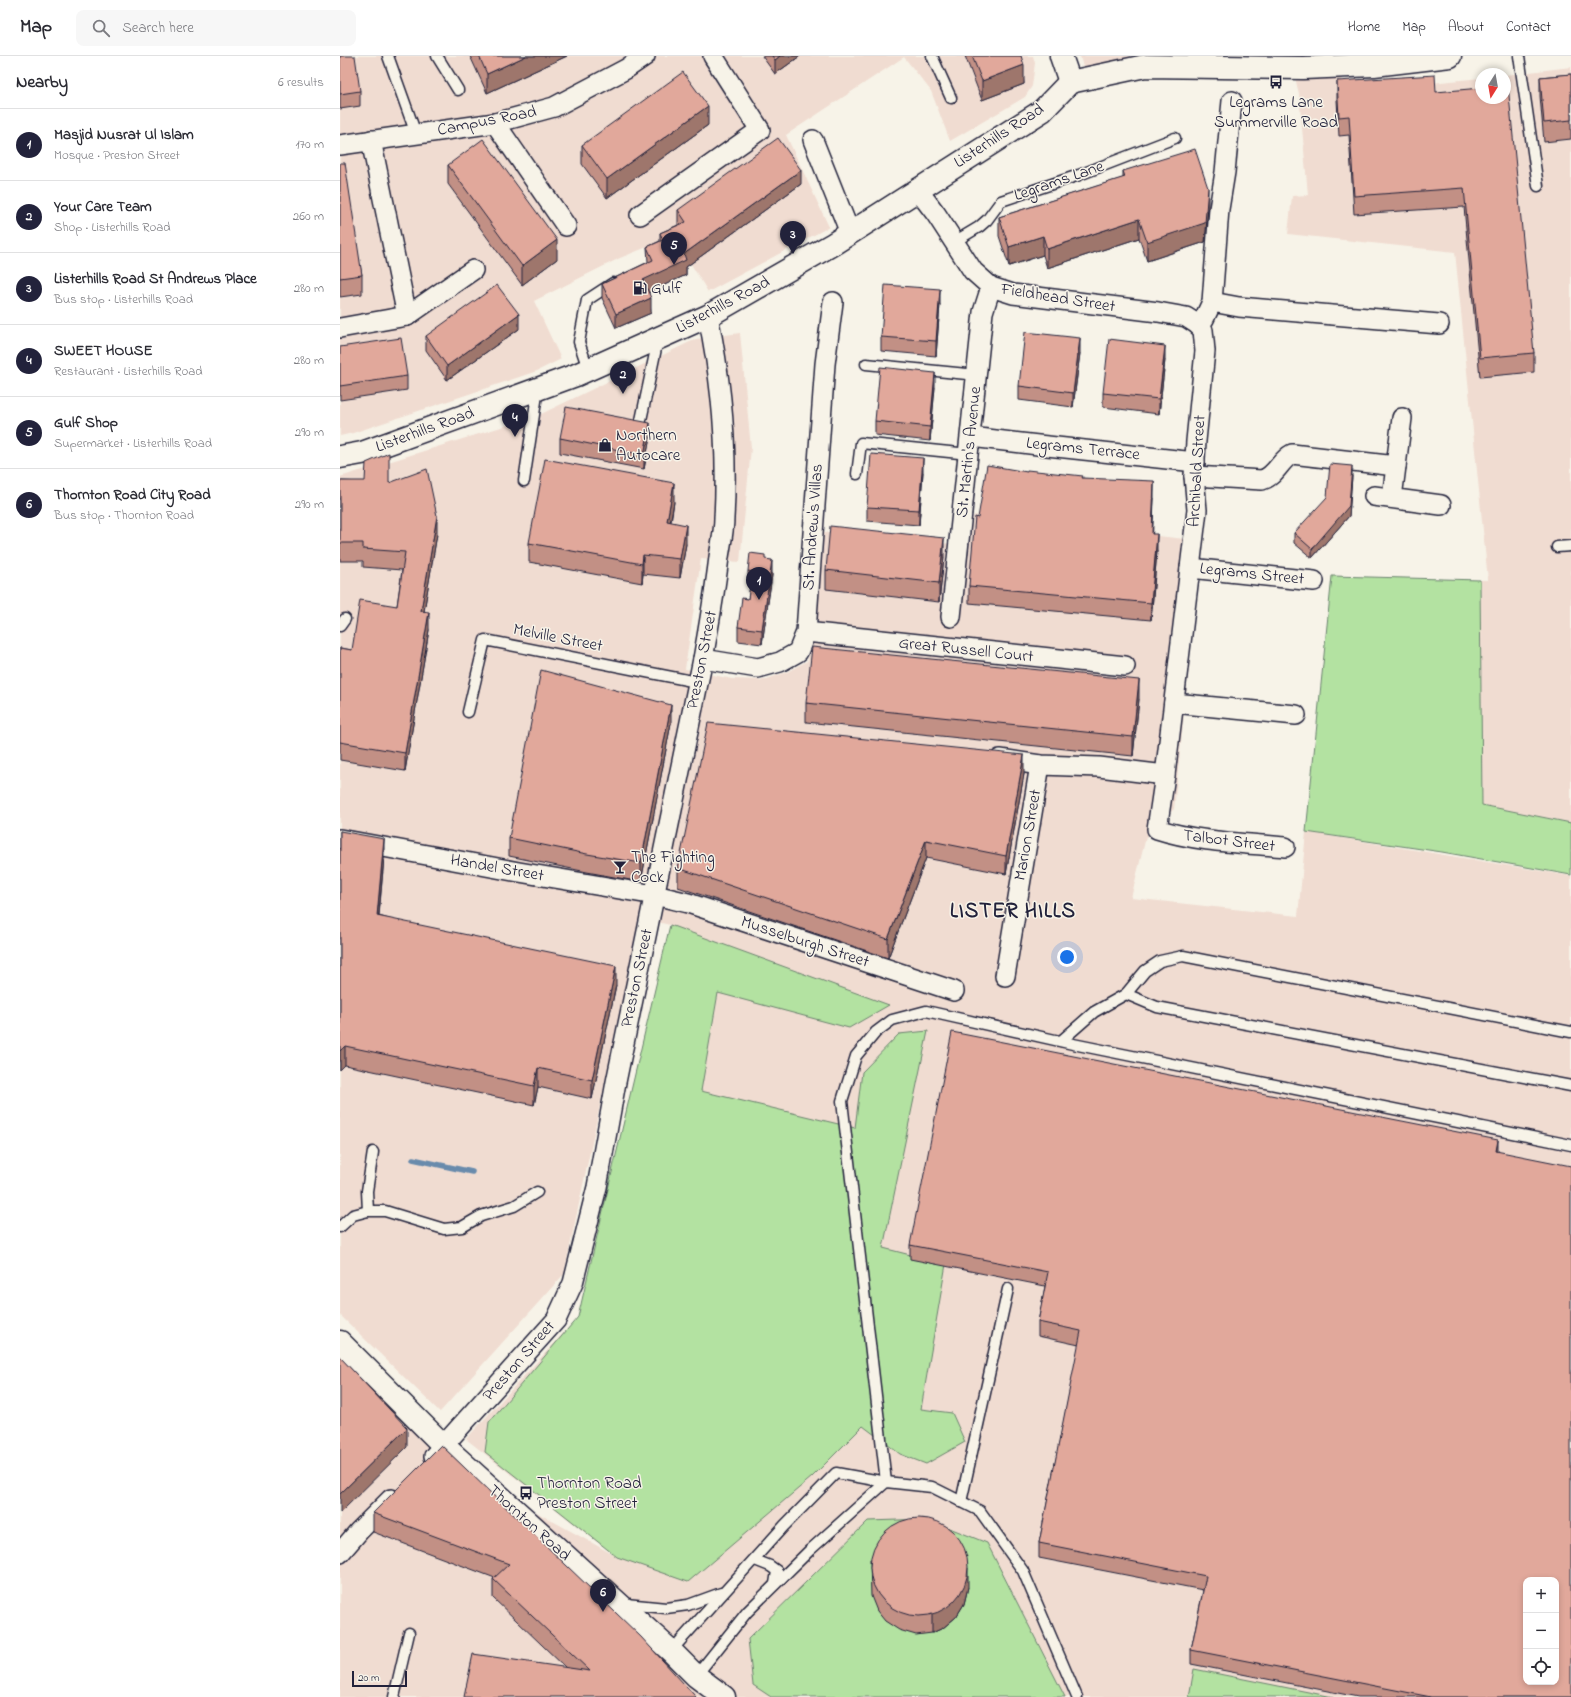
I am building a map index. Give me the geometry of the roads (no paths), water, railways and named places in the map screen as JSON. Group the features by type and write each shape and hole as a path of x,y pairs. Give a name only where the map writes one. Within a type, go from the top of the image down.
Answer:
{"street":[{"name":"Campus Road","path":"340,145 495,123 554,107 626,69 645,56"},
{"path":"640,215 760,130 713,56"},
{"path":"1061,56 1070,82 1145,66 1303,68 1373,60 1439,57"},
{"name":"Listerhills Road","path":"340,457 369,450 588,369 708,316 833,244 917,189 1042,111 1070,82"},
{"path":"1197,324 1204,319 1212,302 1218,209 1225,172 1232,101"},
{"path":"495,123 566,226"},
{"path":"371,140 407,316"},
{"path":"813,140 850,233"},
{"name":"Fieldhead Street","path":"917,189 973,271 991,287 1013,294 1158,312 1186,317 1197,324"},
{"path":"340,328 407,316 473,270"},
{"name":"St. Martin's Avenue","path":"949,633 983,312 991,287"},
{"name":"St. Andrew's Villas","path":"702,659 758,668 780,662 798,652 806,632 824,364 833,302"},
{"path":"1212,302 1239,307 1439,324"},
{"name":"Preston Street","path":"423,1467 444,1446 556,1320 573,1283 597,1187 616,1082 655,895 696,729 697,682 714,597 724,520 726,452 717,360 708,316"},
{"name":"Archibald Street","path":"1174,834 1157,829 1165,775 1197,510 1195,469 1205,340 1203,330 1197,324"},
{"path":"1402,418 1396,466 1383,497 1441,505"},
{"name":"Legrams Terrace","path":"970,445 1052,447 1195,469 1236,480 1262,480 1268,478 1285,458 1292,454 1396,466"},
{"name":"Legrams Street","path":"1190,568 1314,581"},
{"name":"Great Russell Court","path":"806,632 949,633 1125,666"},
{"path":"1174,703 1296,715"},
{"path":"985,757 1040,764 1098,767 1165,775"},
{"name":"Marion Street","path":"1005,976 1040,764"},
{"name":"Talbot Street","path":"1174,834 1285,847"},
{"name":"Handel Street","path":"340,839 655,895"},
{"name":"Musselburgh Street","path":"655,895 688,903 954,991"},
{"name":"Thornton Road","path":"340,1342 444,1446 671,1651 696,1676 724,1697"},
{"path":"340,1553 359,1531 401,1488"}],"lane":[{"path":"388,56 416,134"},
{"path":"437,56 458,90"},
{"path":"932,56 951,98"},
{"path":"1519,56 1538,186"},
{"name":"Legrams Lane","path":"954,242 979,227 987,220 1001,201 1079,175 1175,138"},
{"path":"588,369 579,342 587,300 623,277"},
{"path":"640,425 658,338"},
{"path":"866,364 977,375"},
{"path":"524,480 538,388"},
{"path":"857,474 861,443 970,445"},
{"path":"1557,547 1571,546"},
{"name":"Melville Street","path":"468,712 484,640 697,682"},
{"path":"1061,1041 1094,1012 1126,994 1146,971 1160,961 1183,956 1571,1032"},
{"path":"1126,994 1157,1007 1571,1086"},
{"path":"886,1482 842,1101 856,1056 876,1032 892,1020 926,1011 1061,1041 1571,1146"},
{"path":"368,1211 368,1192 373,1152"},
{"path":"340,1226 353,1215 368,1211 385,1211 444,1229 462,1227 482,1216 514,1206 537,1192"},
{"path":"961,1502 1008,1289"},
{"path":"671,1651 784,1526 836,1473 886,1482 932,1487 980,1511 1023,1571 1077,1697"},
{"path":"696,1676 747,1612 810,1550 886,1482"},
{"path":"754,1560 770,1566 777,1571 775,1584"},
{"path":"618,1603 652,1608 666,1608 688,1605 723,1593"},
{"path":"394,1697 409,1633"}],"waterway":[{"path":"413,1159 472,1172"}],"place":[{"name":"Legrams Lane Summerville Road","path":"1276,82"},
{"name":"Listerhills Road St Andrews Place","path":"793,254"},
{"name":"Gulf Shop","path":"674,265"},
{"name":"Gulf","path":"640,288"},
{"name":"Your Care Team","path":"623,394"},
{"name":"SWEET HOUSE","path":"515,437"},
{"name":"Northern Autocare","path":"605,445"},
{"name":"Masjid Nusrat Ul Islam","path":"759,600"},
{"name":"The Fighting Cock","path":"620,867"},
{"name":"Thornton Road Preston Street","path":"526,1493"},
{"name":"Thornton Road City Road","path":"603,1612"}],"district":[{"name":"LISTER HILLS","path":"1013,912"}]}
